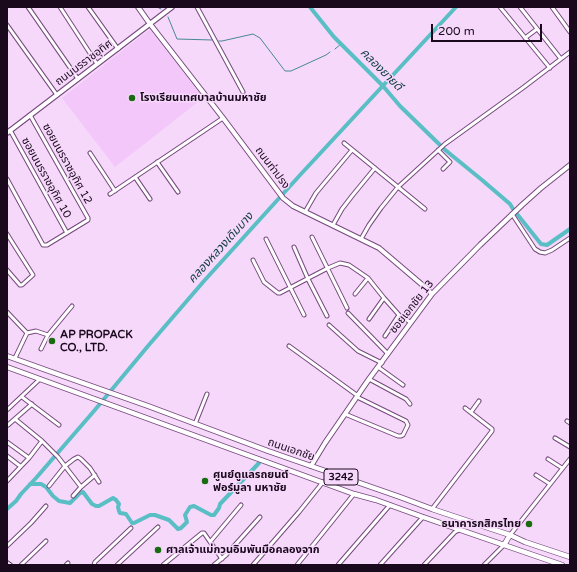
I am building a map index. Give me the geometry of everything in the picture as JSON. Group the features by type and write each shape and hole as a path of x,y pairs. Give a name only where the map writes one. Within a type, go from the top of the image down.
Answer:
{"main road":[{"name":"ถนนเอกชัย","path":"7,356 114,393 268,452 570,557"},
{"name":"ถนนเอกชัย","path":"7,367 354,494 390,505 562,565"},
{"path":"504,545 510,535"}],"street":[{"path":"28,7 78,79"},
{"path":"60,7 97,64"},
{"path":"88,7 118,49"},
{"name":"ถนนท่าปรง","path":"138,7 283,198 293,206 386,252 432,294"},
{"name":"ถนนนรราชอุทิศ","path":"8,132 172,7"},
{"path":"197,7 243,92"},
{"path":"500,7 550,68"},
{"path":"520,7 561,59"},
{"path":"552,7 570,32"},
{"path":"7,25 57,95"},
{"path":"525,38 537,29"},
{"path":"361,239 381,208 398,187 438,150 570,52"},
{"name":"ซอยนนรราชอุทิศ 12","path":"30,115 88,219 67,233"},
{"path":"110,194 223,118"},
{"name":"ซอยนนรราชอุทิศ 10","path":"8,132 67,233"},
{"path":"344,143 425,208"},
{"path":"305,212 316,193 352,150"},
{"path":"438,150 450,162 443,169"},
{"path":"90,153 115,191"},
{"path":"157,162 178,192"},
{"name":"ซอยเอกชัย 13","path":"311,466 357,396 432,294 512,214 570,165"},
{"path":"333,225 342,209 375,168"},
{"path":"135,177 150,199"},
{"path":"7,179 42,245 47,245 67,233"},
{"path":"512,214 536,249 540,252 545,253 552,250 570,238"},
{"path":"7,234 33,274 22,285 19,285 7,270"},
{"path":"312,237 347,308"},
{"path":"266,239 304,315"},
{"path":"294,247 327,316"},
{"path":"253,260 264,282 280,293 337,264 343,263 349,265 368,278 400,315 385,336"},
{"path":"355,294 368,278"},
{"path":"369,320 384,298"},
{"path":"41,349 48,336 72,306"},
{"path":"7,312 28,332 36,332 48,336"},
{"path":"348,313 388,354"},
{"path":"404,318 410,322"},
{"path":"329,325 358,351 382,363"},
{"path":"15,358 28,332"},
{"path":"289,346 357,396 406,421 408,424 403,435 398,436 345,414"},
{"path":"378,367 403,385"},
{"path":"7,410 40,379"},
{"path":"369,380 406,399 410,404"},
{"path":"195,424 207,394"},
{"path":"22,397 59,425"},
{"path":"471,412 479,402"},
{"path":"7,426 32,404"},
{"path":"432,509 492,431 491,428 465,408"},
{"path":"15,419 54,452 81,487"},
{"path":"555,438 570,447"},
{"path":"7,481 29,458 42,441"},
{"path":"7,442 29,458"},
{"path":"7,456 20,466"},
{"path":"49,486 59,472 74,458 79,458 90,468 99,482"},
{"path":"548,459 562,468"},
{"path":"510,535 570,459"},
{"path":"536,475 550,484"},
{"path":"73,496 94,476"},
{"path":"253,565 323,482"},
{"path":"297,565 354,494"},
{"path":"210,542 240,505"},
{"path":"338,565 390,505"},
{"path":"7,546 46,506"},
{"path":"214,565 222,559 260,517"},
{"path":"380,565 423,517"},
{"path":"117,565 158,527"},
{"path":"94,565 131,528"},
{"path":"424,565 455,532 460,530"},
{"path":"163,565 202,533 204,533 222,559"},
{"path":"21,565 46,541"},
{"path":"484,565 504,545"}],"shaded area":[{"name":"โรงเรียนเทศบาลบ้านมหาชัย","path":"150,29 203,98 115,167 62,98"}],"waterway":[{"path":"157,7 161,9"},
{"name":"คลองยายดี","path":"310,7 334,37 383,86 400,106 440,145"},
{"name":"คลองหลวงเดิมบาง","path":"7,509 16,501 94,411 204,281 456,7"},
{"path":"168,17 177,39 212,40"},
{"path":"219,41 253,34 260,38 285,71 291,71 330,52"},
{"name":"คลองยายดี","path":"335,49 341,44"},
{"name":"คลองยายดี","path":"444,149 510,204 513,209"},
{"name":"คลองยายดี","path":"517,214 541,244 547,245 570,229"},
{"path":"30,484 41,484 46,487 59,501 70,503 83,492 92,504 96,506 99,506 113,498 119,504 118,507 120,513 126,514 132,523 150,515 155,515 169,520 178,529 187,522 185,515 190,507 194,506 211,515 214,515 220,504 259,463"}],"railway":[{"path":"7,560 14,565"}],"place":[{"name":"โรงเรียนเทศบาลบ้านมหาชัย","path":"132,98"},
{"name":"AP PROPACK CO., LTD.","path":"52,341"},
{"name":"ศูนย์ดูแลรถยนต์ ฟอร์มูลา มหาชัย","path":"205,481"},
{"name":"ธนาคารกสิกรไทย","path":"529,524"},
{"name":"ศาลเจ้าแม่กวนอิมพันมือคลองจาก","path":"158,550"}]}
